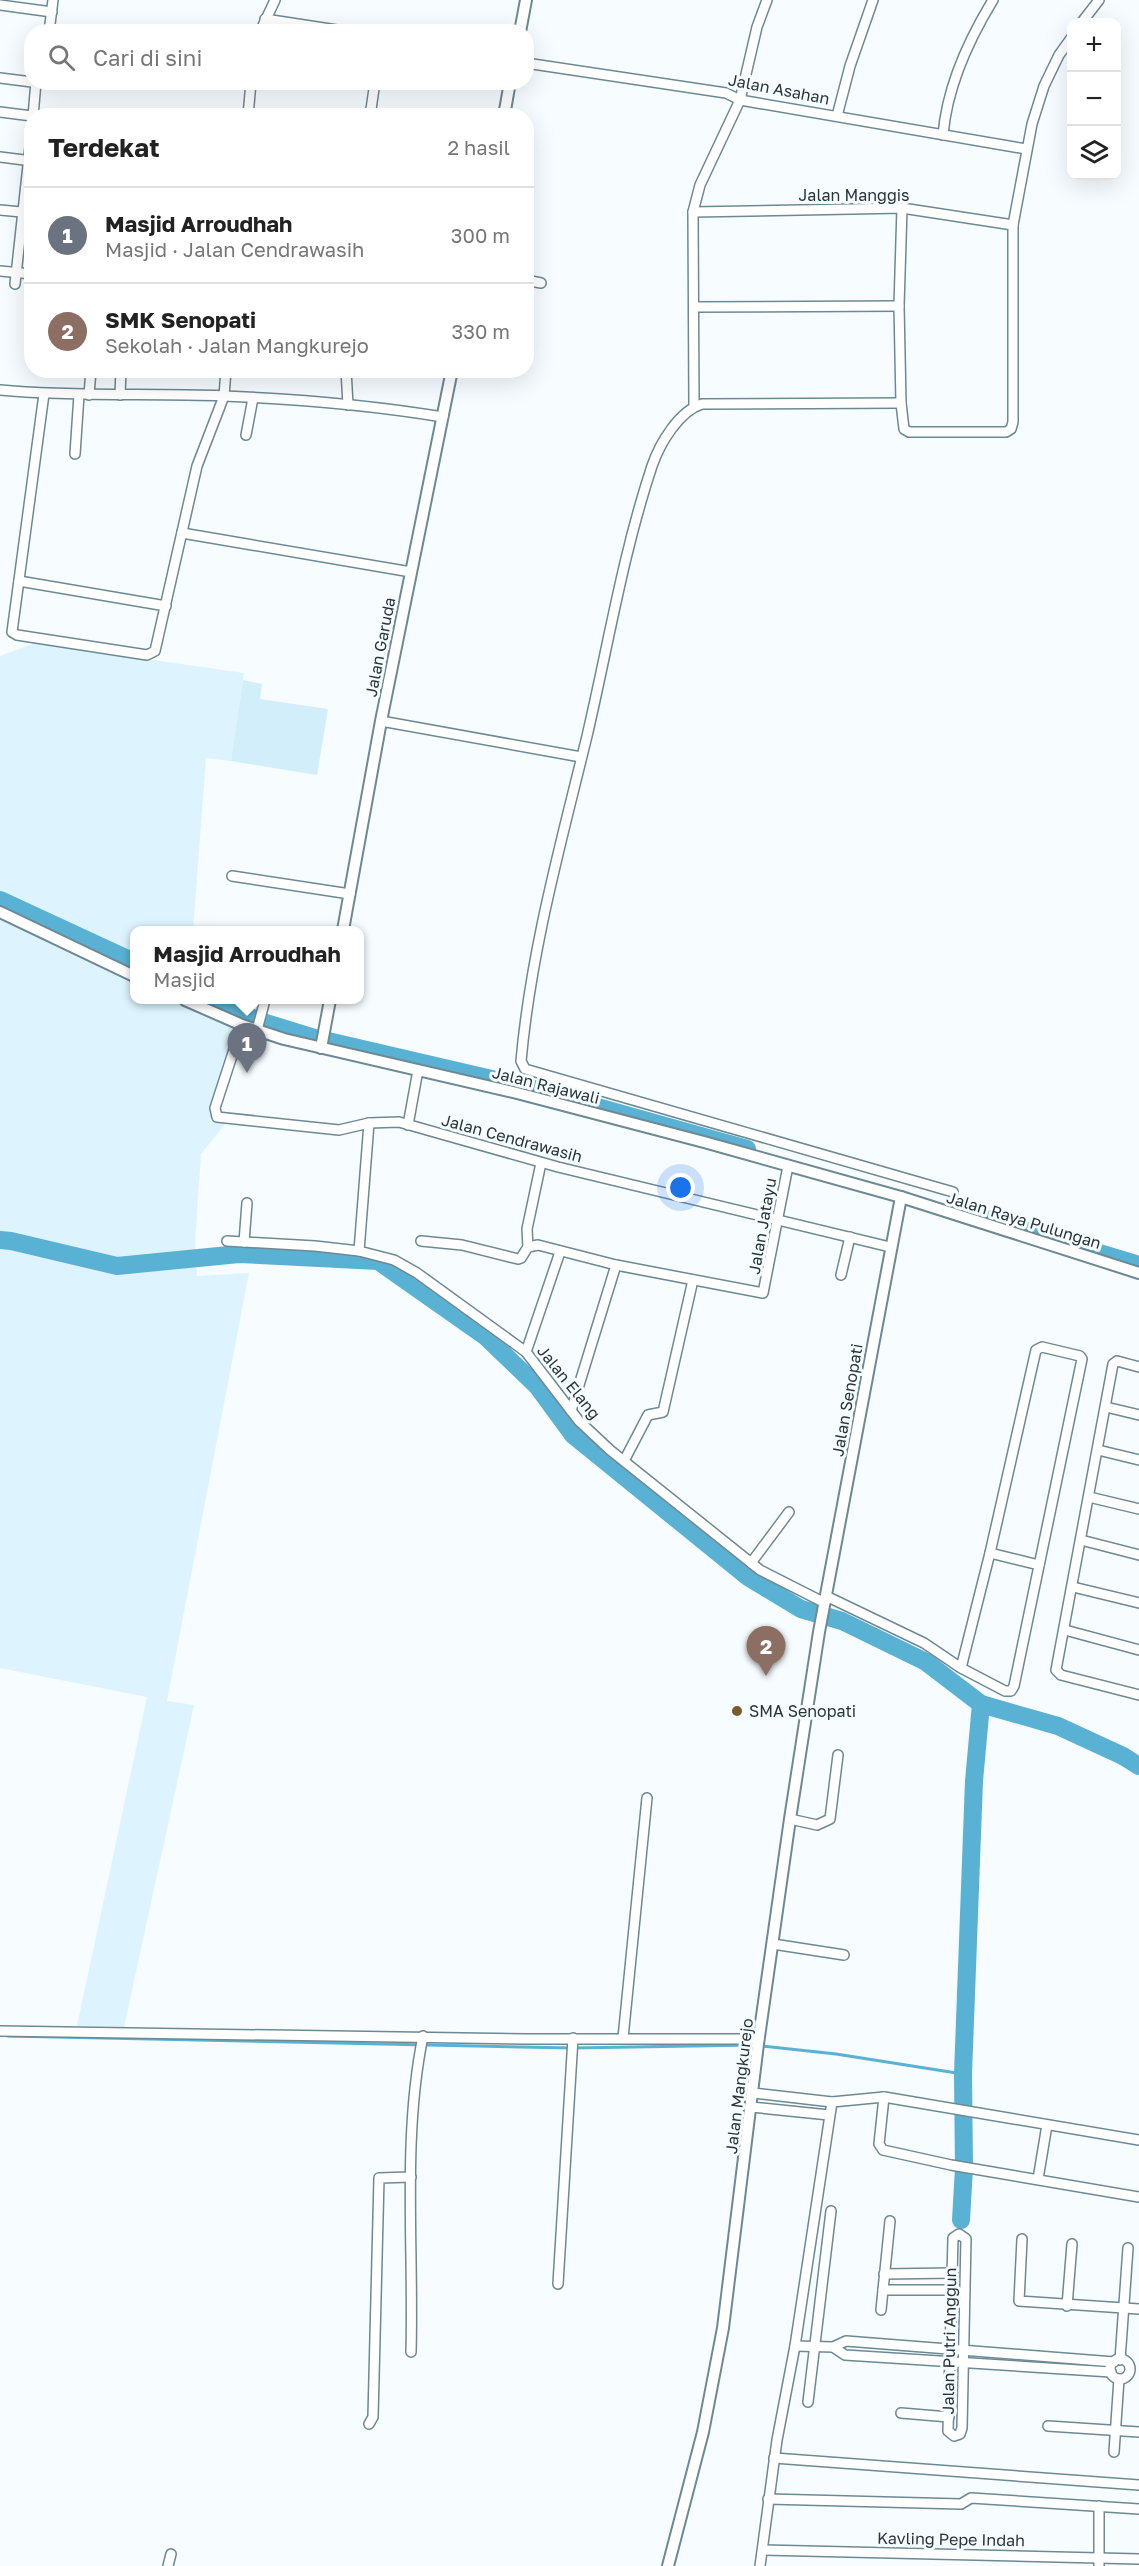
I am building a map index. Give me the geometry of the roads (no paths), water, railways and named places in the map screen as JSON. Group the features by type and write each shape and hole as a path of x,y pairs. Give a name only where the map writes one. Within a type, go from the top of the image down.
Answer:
{"street":[{"path":"51,24 53,0"},
{"path":"263,24 274,0"},
{"path":"522,24 526,0"},
{"path":"694,406 693,212 700,185 740,100 757,27 767,0"},
{"path":"837,116 850,66 873,0"},
{"path":"943,135 946,111 964,54 993,0"},
{"path":"1085,18 1099,0"},
{"path":"0,5 52,12"},
{"path":"265,19 298,24"},
{"path":"902,208 899,306 901,404 904,429 909,432 1006,432 1011,429 1013,422 1013,225 1022,186 1026,149 1044,86 1067,44"},
{"name":"Jalan Asahan","path":"534,64 726,93 740,100 1026,149"},
{"path":"0,78 24,81"},
{"path":"33,108 35,90"},
{"path":"249,108 250,90"},
{"path":"371,108 374,90"},
{"path":"505,108 509,90"},
{"path":"0,112 24,115"},
{"path":"0,157 24,159"},
{"name":"Jalan Manggis","path":"693,212 902,208 1013,225"},
{"path":"0,210 24,213"},
{"path":"15,284 24,229"},
{"path":"0,271 24,273"},
{"path":"534,282 541,283"},
{"path":"694,307 899,306"},
{"path":"75,454 89,378"},
{"path":"120,395 121,378"},
{"path":"44,394 12,629 17,635 147,655 154,651 196,466 224,396 225,378"},
{"path":"346,378 348,405"},
{"name":"Jalan Garuda","path":"344,926 381,721 450,378"},
{"path":"0,390 44,394 224,396 388,408 443,417"},
{"path":"246,435 253,398"},
{"path":"901,404 711,403 694,406 668,435 653,465 636,522 541,927 525,1014 522,1066 525,1069 952,1192"},
{"path":"182,533 411,572"},
{"path":"19,581 166,606"},
{"path":"381,721 581,757"},
{"path":"232,876 350,894"},
{"path":"0,912 130,974"},
{"name":"Jalan Rajawali","path":"196,1004 242,1025 258,1026 418,1070 517,1093 901,1197"},
{"path":"258,1026 264,1004"},
{"path":"322,1044 329,1004"},
{"name":"Jalan Cendrawasih","path":"242,1025 215,1115 268,1124 339,1130 369,1123 392,1121 541,1163 890,1247"},
{"path":"408,1125 418,1070"},
{"path":"359,1251 369,1123"},
{"path":"422,1241 462,1245 521,1258 528,1247 526,1229 541,1163"},
{"name":"Jalan Jatayu","path":"693,1280 747,1292 761,1294 765,1291 788,1166"},
{"name":"Jalan Senopati","path":"825,1602 901,1197"},
{"name":"Jalan Raya Pulungan","path":"901,1197 1139,1273"},
{"path":"244,1242 247,1203"},
{"path":"841,1275 850,1237"},
{"name":"Jalan Elang","path":"227,1241 359,1251 394,1260 417,1273 526,1352 588,1431 751,1563 782,1583 924,1643 961,1668 1005,1691 1013,1689 1039,1565"},
{"path":"528,1247 538,1245 616,1265 693,1280 663,1412 648,1415 624,1461"},
{"path":"526,1352 560,1252"},
{"path":"571,1411 616,1265"},
{"path":"961,1668 990,1553 1036,1350 1042,1347 1080,1356 1082,1359 1039,1565 990,1553"},
{"path":"1139,1367 1114,1362 1058,1673 1139,1695"},
{"path":"1106,1407 1139,1415"},
{"path":"1098,1450 1139,1460"},
{"path":"1089,1497 1139,1509"},
{"path":"751,1563 789,1512"},
{"path":"1081,1540 1139,1555"},
{"path":"1073,1587 1139,1604"},
{"name":"Jalan Mangkurejo","path":"668,2566 703,2432 719,2351 790,1819 825,1602"},
{"path":"1065,1630 1139,1650"},
{"path":"790,1819 817,1825 830,1819 838,1755"},
{"path":"623,2038 647,1798"},
{"path":"773,1944 844,1955"},
{"path":"0,2031 572,2044 623,2038 758,2046"},
{"path":"411,2352 411,2177 415,2076 422,2042"},
{"path":"558,2284 572,2044"},
{"path":"753,2093 832,2102 884,2097 1139,2139"},
{"path":"884,2097 879,2144 883,2151 1139,2197"},
{"path":"760,2566 774,2458 795,2346 832,2102"},
{"path":"751,2107 829,2115"},
{"path":"1038,2179 1047,2125"},
{"path":"369,2424 373,2417 379,2178 411,2177"},
{"path":"808,2402 831,2211"},
{"path":"881,2310 890,2222"},
{"name":"Jalan Putri Anggun","path":"961,2234 966,2239 962,2428 960,2434 954,2436 949,2433 952,2290 953,2238 961,2234"},
{"path":"1022,2239 1019,2301 1139,2309"},
{"path":"1067,2306 1072,2244"},
{"path":"1111,2373 1117,2361 1125,2308 1128,2248"},
{"path":"884,2274 952,2273"},
{"path":"883,2290 952,2290"},
{"path":"795,2346 832,2347 846,2341 1117,2361 1139,2376"},
{"path":"832,2347 845,2355 963,2361 1111,2373 1129,2371"},
{"path":"1114,2452 1116,2431 1129,2371"},
{"path":"902,2413 949,2417"},
{"path":"1048,2426 1139,2432"},
{"path":"774,2458 1139,2485"},
{"path":"768,2499 961,2504 971,2498 1139,2509"},
{"path":"1099,2506 1099,2562"},
{"name":"Kavling Pepe Indah","path":"763,2550 1099,2562 1139,2559"},
{"path":"168,2566 171,2554"}],"waterway":[{"path":"0,900 130,960"},
{"path":"218,1004 263,1022 315,1038 526,1087 747,1149"},
{"path":"960,1211 1139,1265"},
{"path":"0,1240 117,1266 239,1254 378,1261 486,1337 537,1386 573,1435 748,1577 801,1609 842,1621 926,1662 981,1704 1058,1726 1123,1756 1139,1766"},
{"path":"961,2220 964,2168 963,2074 974,1781 981,1704"},
{"path":"8,2036 572,2048 754,2045"},
{"path":"761,2046 836,2054 963,2074"}],"place":[{"name":"Masjid Arroudhah","path":"247,1073"},
{"name":"SMK Senopati","path":"766,1676"},
{"name":"SMA Senopati","path":"737,1711"}]}
